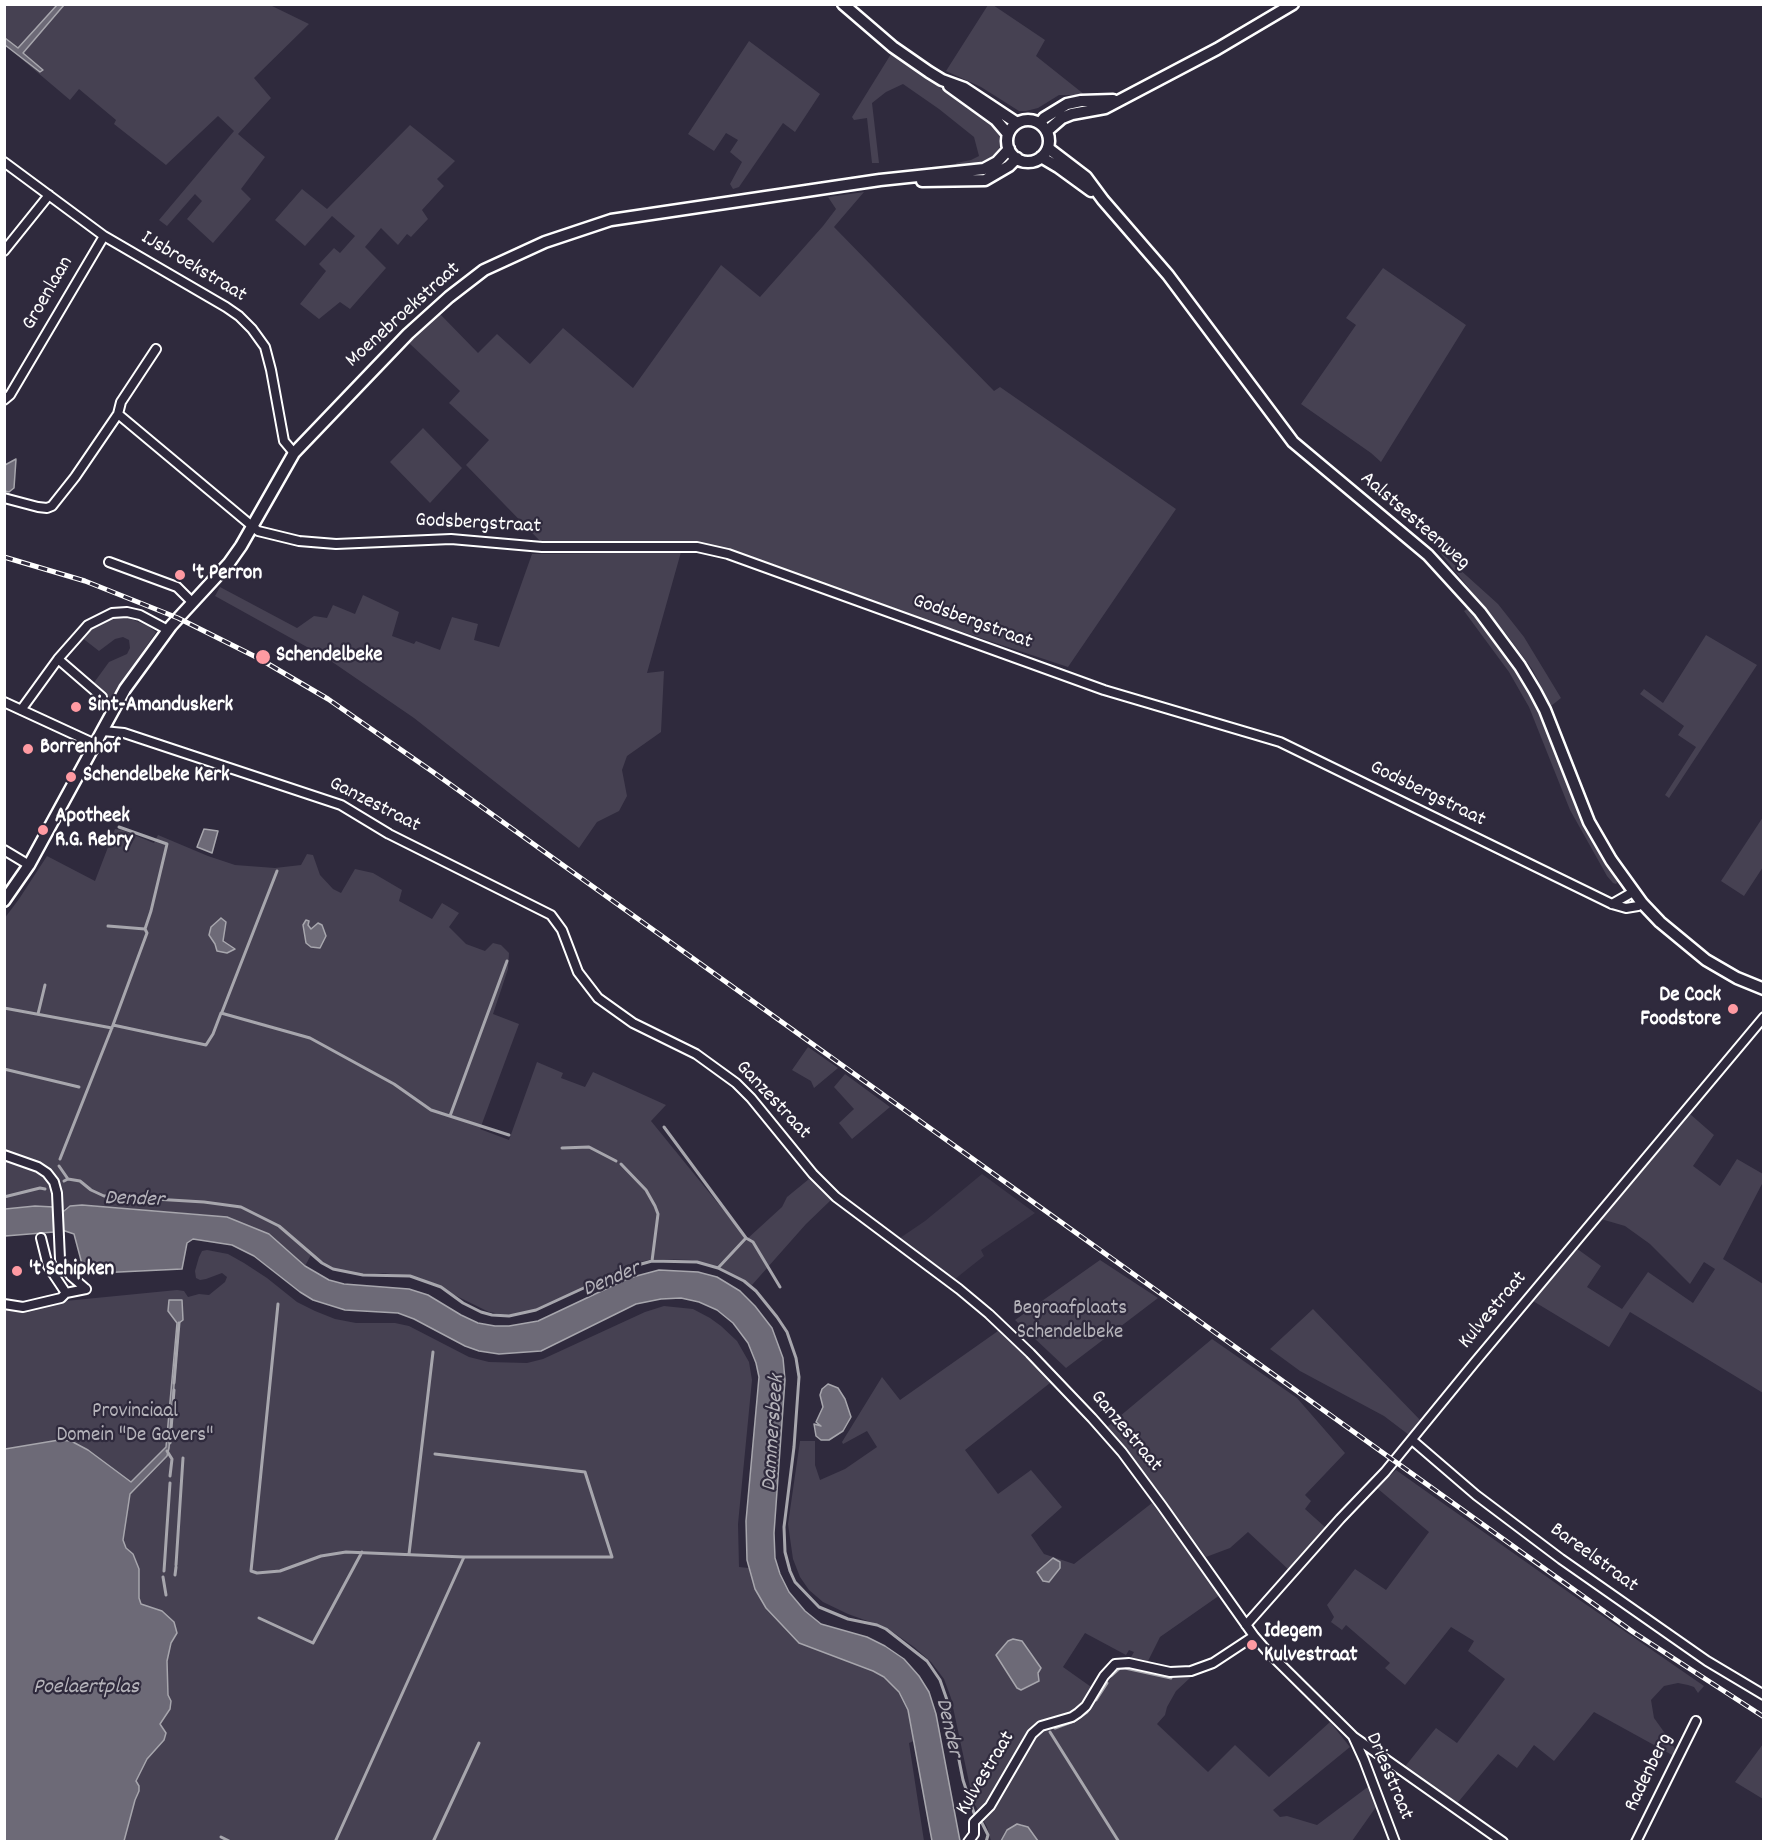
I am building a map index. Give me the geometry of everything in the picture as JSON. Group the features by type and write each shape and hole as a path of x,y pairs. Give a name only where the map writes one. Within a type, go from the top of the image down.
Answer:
{"street":[{"path":"843,4 893,47 996,120 1008,134 1009,149 1017,158 1029,162 1041,157 1048,148 1050,142 1044,127 1044,118 1067,104 1122,98 1217,49 1293,4"},
{"path":"942,80 964,88 1017,123"},
{"path":"1008,134 1017,123 1024,120 1033,120 1044,127"},
{"name":"Aalstsesteenweg","path":"1048,148 1086,177 1168,275 1293,442 1428,555 1464,592 1487,621 1520,666 1545,710 1589,822 1611,860 1642,903 1681,941 1706,960 1737,978 1764,989"},
{"name":"Moenebroekstraat","path":"4,901 29,865 125,689 180,615 228,562 252,528 294,453 400,341 449,297 484,270 545,242 610,220 880,180 984,169 997,162 1009,149"},
{"name":"Aalstsesteenweg","path":"1041,157 1103,200"},
{"name":"Moenebroekstraat","path":"880,180 985,180 1010,166 1017,158"},
{"name":"IJsbroekstraat","path":"4,162 104,236 226,307 252,329 265,347 284,441 294,453"},
{"path":"4,251 50,195"},
{"name":"Groenlaan","path":"4,400 10,396 104,236"},
{"path":"4,498 38,507 52,506 118,414 121,402 156,349"},
{"path":"118,414 252,528"},
{"name":"Godsbergstraat","path":"252,528 299,542 336,544 451,539 542,547 696,547 728,554 1104,690 1280,742 1612,904 1626,908 1642,903"},
{"path":"109,562 177,587 192,602"},
{"path":"21,710 58,659 88,625 112,613 127,612 140,615 168,630"},
{"path":"58,659 102,697"},
{"path":"4,702 95,744"},
{"name":"Ganzestraat","path":"103,731 124,733 341,805 389,834 551,915 562,930 578,972 598,998 633,1023 696,1054 736,1083 813,1174 836,1197 959,1288 1030,1353 1122,1452 1246,1624"},
{"path":"4,850 29,865"},
{"path":"1612,904 1633,892"},
{"name":"Kulvestraat","path":"1246,1624 1412,1440 1764,1017"},
{"path":"4,1155 38,1167 54,1182 57,1194 60,1259 64,1267 86,1289 23,1307 4,1304"},
{"path":"41,1238 48,1266 66,1293"},
{"name":"Bareelstraat","path":"1412,1440 1476,1495 1561,1559 1707,1661 1764,1695"},
{"name":"Driesstraat","path":"1246,1624 1266,1650 1353,1736 1395,1842"},
{"name":"Kulvestraat","path":"968,1842 974,1834 974,1822 990,1806 1032,1734 1041,1726 1064,1720 1078,1713 1086,1706 1104,1676 1115,1664 1129,1663 1170,1672 1191,1671 1213,1663 1254,1636"},
{"name":"Radenberg","path":"1636,1842 1696,1721"},
{"path":"1353,1736 1503,1842"}],"shaded area":[{"path":"982,1174 1035,1213 981,1250 984,1256 955,1279 900,1238 925,1221"}],"green space":[{"path":"4,5 270,5 309,24 254,78 271,98 238,134 265,157 241,189 251,199 213,243 187,219 202,201 195,194 167,226 159,220 234,131 218,116 166,165 114,124 116,120 79,89 70,100 5,45"},
{"path":"988,5 993,5 1045,40 1036,56 1085,95 1059,95 1038,108 1019,111 981,87 946,71"},
{"path":"749,41 820,94 795,132 783,123 739,187 733,189 730,184 742,162 730,152 738,140 726,133 714,151 688,134"},
{"path":"891,54 994,124 1003,137 1000,153 988,164 967,167 957,165 956,163 979,156 974,137 903,84 886,92 872,103 879,163 872,163 867,118 854,120 852,117"},
{"path":"410,125 455,161 437,179 444,186 422,210 428,219 411,237 407,234 398,245 381,228 365,247 386,268 350,309 340,302 319,319 300,304 326,271 319,264 334,248 340,253 355,236 332,216 305,246 275,220 302,189 327,209"},
{"path":"864,192 834,227 994,391 1000,387 1176,509 1068,667 884,606 731,550 691,543 542,543 466,465 489,440 449,403 460,391 408,342 440,314 478,353 497,334 530,364 563,328 633,388 721,265 760,297 836,209 828,197"},
{"path":"1383,268 1466,325 1381,462 1301,404 1356,325 1346,318"},
{"path":"423,428 462,468 430,503 390,462"},
{"path":"1437,549 1498,604 1524,637 1561,698 1551,706 1532,669"},
{"path":"681,552 647,673 664,671 661,732 627,756 622,770 627,796 619,811 597,822 579,848 414,718 325,657 215,596 220,587 297,628 314,616 327,618 333,605 355,614 363,595 399,612 392,636 414,644 416,641 440,650 452,617 478,624 474,640 499,647 532,554"},
{"path":"1473,605 1535,697 1619,880 1616,884 1607,876 1570,810 1529,707 1509,672 1464,611"},
{"path":"124,616 156,632 111,699 93,684 109,662 127,654 130,648 129,640 123,637 115,639 99,651 81,637 98,624 114,617"},
{"path":"1706,635 1757,665 1669,798 1665,795 1696,747 1678,735 1684,726 1640,694 1644,689 1663,703"},
{"path":"1763,817 1763,867 1744,896 1721,881"},
{"path":"115,829 154,843 158,835 235,865 275,868 301,865 307,854 313,855 320,875 333,889 341,893 355,869 373,873 402,890 399,901 432,919 442,903 459,913 449,927 466,944 485,951 493,943 501,945 509,953 508,969 493,1014 519,1024 480,1129 509,1140 537,1062 563,1073 561,1078 585,1087 593,1072 666,1105 651,1121 747,1239 782,1207 787,1197 809,1179 831,1200 806,1224 752,1285 723,1269 692,1260 653,1259 627,1265 585,1287 528,1312 507,1315 489,1312 420,1278 383,1273 360,1274 339,1270 327,1265 312,1253 305,1266 287,1249 210,1215 83,1205 70,1206 61,1210 52,1176 5,1153 4,919 47,856 95,881"},
{"path":"808,1047 838,1068 814,1088 811,1081 792,1070"},
{"path":"845,1074 890,1107 852,1139 839,1123 854,1109 834,1087"},
{"path":"1690,1114 1714,1135 1693,1166 1720,1186 1737,1159 1763,1174 1763,1182 1723,1259 1763,1284 1763,1393 1630,1312 1609,1347 1533,1301 1576,1248 1601,1266 1587,1287 1622,1309 1648,1272 1693,1303 1715,1269 1704,1262 1690,1284 1650,1244 1625,1226 1601,1219"},
{"path":"4,1159 41,1171 50,1180 55,1200 51,1207 5,1209"},
{"name":"Provinciaal Domein \"De Gavers\"","path":"202,1251 228,1254 267,1278 297,1302 335,1319 356,1323 395,1323 409,1326 469,1357 489,1362 527,1363 543,1359 645,1312 664,1306 693,1309 721,1326 737,1341 749,1362 752,1380 738,1524 739,1567 749,1568 755,1589 799,1643 873,1671 884,1677 899,1692 908,1710 914,1741 909,1743 924,1841 5,1842 5,1308 30,1311 55,1302 177,1290 184,1291 188,1297 199,1294 209,1295 225,1282 227,1277 222,1273 206,1279 196,1278 195,1271 199,1257"},
{"name":"Begraafplaats Schendelbeke","path":"1100,1260 1158,1298 1066,1368 1015,1320"},
{"path":"1313,1309 1421,1421 1409,1435 1384,1416 1300,1371 1270,1349"},
{"path":"998,1331 1050,1383 965,1450 998,1494 1031,1470 1062,1507 1031,1535 1044,1554 1074,1564 1152,1503 1220,1595 1160,1637 1146,1665 1130,1659 1134,1652 1129,1650 1126,1655 1085,1633 1063,1667 1094,1689 1078,1711 1078,1718 1087,1711 1116,1668 1128,1667 1156,1673 1190,1675 1191,1677 1176,1691 1165,1715 1157,1724 1208,1772 1235,1745 1269,1777 1330,1722 1350,1747 1273,1810 1280,1817 1287,1816 1317,1825 1369,1786 1376,1807 1352,1841 1038,1841 1032,1832 1021,1824 1010,1828 1001,1841 991,1841 987,1827 973,1801 951,1698 944,1679 931,1662 887,1628 823,1602 809,1590 800,1577 793,1559 788,1524 800,1441 815,1441 815,1465 820,1480 845,1469 877,1447 867,1431 843,1444 842,1442 882,1377 900,1400"},
{"path":"1212,1339 1297,1398 1345,1453 1305,1495 1311,1501 1305,1509 1326,1528 1289,1570 1248,1532 1230,1548 1206,1557 1107,1427"},
{"path":"1396,1470 1704,1686 1698,1693 1694,1687 1688,1685 1678,1683 1664,1686 1651,1700 1654,1718 1672,1743 1675,1750 1674,1756 1594,1712 1554,1761 1534,1745 1517,1768 1498,1754 1455,1806 1403,1769 1436,1728 1457,1743 1505,1679 1468,1651 1474,1641 1451,1627 1405,1685 1385,1668 1390,1663 1346,1625 1342,1630 1331,1622 1334,1617 1327,1605 1355,1569 1386,1590 1429,1532 1377,1488"},
{"path":"1764,1745 1763,1799 1735,1782"}],"water":[{"path":"57,5 64,5 23,53 43,70 40,72 5,45 5,38 18,48"},
{"path":"16,459 14,488 9,492 5,491 5,465"},
{"path":"204,829 218,831 212,853 197,847"},
{"path":"221,918 226,922 223,941 235,949 227,953 217,951 209,935 211,927"},
{"path":"306,920 309,921 308,925 311,929 318,923 322,925 326,936 320,948 311,947 306,943 303,925"},
{"path":"82,1205 227,1217 269,1234 305,1266 329,1280 344,1284 409,1289 428,1295 478,1323 495,1326 538,1321 629,1278 659,1270 698,1272 717,1277 740,1291 772,1328 783,1358 785,1380 774,1533 775,1558 780,1574 789,1592 805,1611 821,1624 867,1637 885,1646 904,1659 919,1676 929,1692 936,1714 960,1841 932,1841 908,1710 899,1692 884,1677 873,1671 799,1643 766,1608 755,1589 747,1560 746,1521 759,1377 748,1343 733,1323 717,1310 699,1302 681,1298 636,1304 541,1351 499,1354 465,1346 398,1313 345,1310 313,1300 254,1256 232,1245 193,1239 187,1243 182,1269 98,1273 82,1264 74,1234 55,1230 54,1232 5,1236 5,1209 35,1206 54,1207 54,1210 64,1211 70,1206"},
{"name":"Poelaertplas","path":"169,1300 182,1300 183,1320 179,1323 169,1448 167,1456 130,1494 123,1540 126,1548 133,1554 139,1569 141,1604 162,1611 174,1622 177,1633 171,1643 167,1661 168,1695 171,1701 170,1709 160,1724 166,1733 164,1740 147,1759 136,1781 139,1791 124,1841 5,1841 5,1449 59,1440 71,1441 88,1450 131,1482 166,1447 177,1323 168,1311"},
{"path":"828,1384 838,1388 845,1399 851,1417 843,1431 829,1440 821,1440 816,1436 814,1424 821,1426 816,1422 823,1407 820,1395 822,1389"},
{"path":"1053,1558 1060,1562 1060,1568 1049,1582 1043,1581 1037,1572"},
{"path":"1013,1639 1022,1641 1041,1668 1038,1673 1039,1681 1021,1690 1017,1688 996,1655 1008,1641"},
{"path":"1017,1824 1028,1827 1038,1841 1001,1841 1007,1830"}],"waterway":[{"path":"119,827 167,844 145,929"},
{"path":"222,1012 277,871"},
{"path":"108,926 145,929 147,933 113,1025"},
{"path":"450,1116 507,961"},
{"path":"38,1014 45,985"},
{"path":"4,1008 112,1028"},
{"path":"60,1159 113,1025 206,1045 221,1013 310,1038 394,1084 431,1110 509,1135"},
{"path":"4,1069 79,1087"},
{"path":"664,1127 746,1238 718,1268"},
{"path":"562,1148 589,1147 616,1161"},
{"path":"621,1164 646,1190 658,1214 652,1261"},
{"path":"59,1166 68,1179"},
{"name":"Dammersbeek","path":"64,1181 68,1179 80,1181 91,1190 104,1196 204,1202 241,1207 279,1226 322,1263 333,1269 363,1275 410,1276 441,1287 463,1303 492,1315 509,1316 536,1310 627,1268 652,1261 697,1262 718,1268 744,1281 756,1291 777,1317 787,1332 796,1358 799,1377 794,1447 784,1527 785,1552 790,1571 795,1582 819,1607 848,1619 886,1629 927,1661 940,1680 947,1700 963,1780 974,1813"},
{"name":"Dammersbeek","path":"4,1197 40,1188 45,1189"},
{"path":"746,1238 753,1242 780,1287"},
{"path":"278,1304 251,1571 257,1573 280,1571 321,1556 346,1552 464,1557 335,1842"},
{"path":"174,1383 179,1323"},
{"path":"409,1554 433,1352"},
{"path":"170,1443 174,1390"},
{"path":"167,1451 172,1459 170,1476"},
{"path":"435,1454 585,1472 612,1557 464,1557"},
{"path":"176,1565 183,1458"},
{"path":"164,1571 170,1483"},
{"path":"259,1618 313,1643 362,1552"},
{"path":"175,1575 176,1567"},
{"path":"163,1577 166,1595"},
{"path":"1111,1676 1120,1668 1125,1668 1171,1678"},
{"path":"1096,1700 1107,1683"},
{"path":"1055,1728 1074,1721 1087,1712 1091,1706"},
{"path":"1050,1732 1119,1842"},
{"path":"433,1842 479,1743"},
{"name":"Dammersbeek","path":"982,1823 988,1835 986,1842"},
{"path":"221,1837 231,1842"}],"railway":[{"path":"4,557 85,581 178,618 258,658 328,699 1633,1632 1764,1717"}],"place":[{"name":"'t Perron","path":"180,575"},
{"name":"Schendelbeke","path":"263,657"},
{"name":"Sint-Amanduskerk","path":"76,707"},
{"name":"Borrenhof","path":"28,749"},
{"name":"Schendelbeke Kerk","path":"71,777"},
{"name":"Apotheek R.G. Rebry","path":"43,830"},
{"name":"De Cock Foodstore","path":"1733,1009"},
{"name":"'t Schipken","path":"17,1271"},
{"name":"Idegem Kulvestraat","path":"1252,1645"}],"water label":[{"name":"Dender","path":"134,1201"},
{"name":"Dender","path":"612,1281"},
{"name":"Dender","path":"947,1728"}]}
